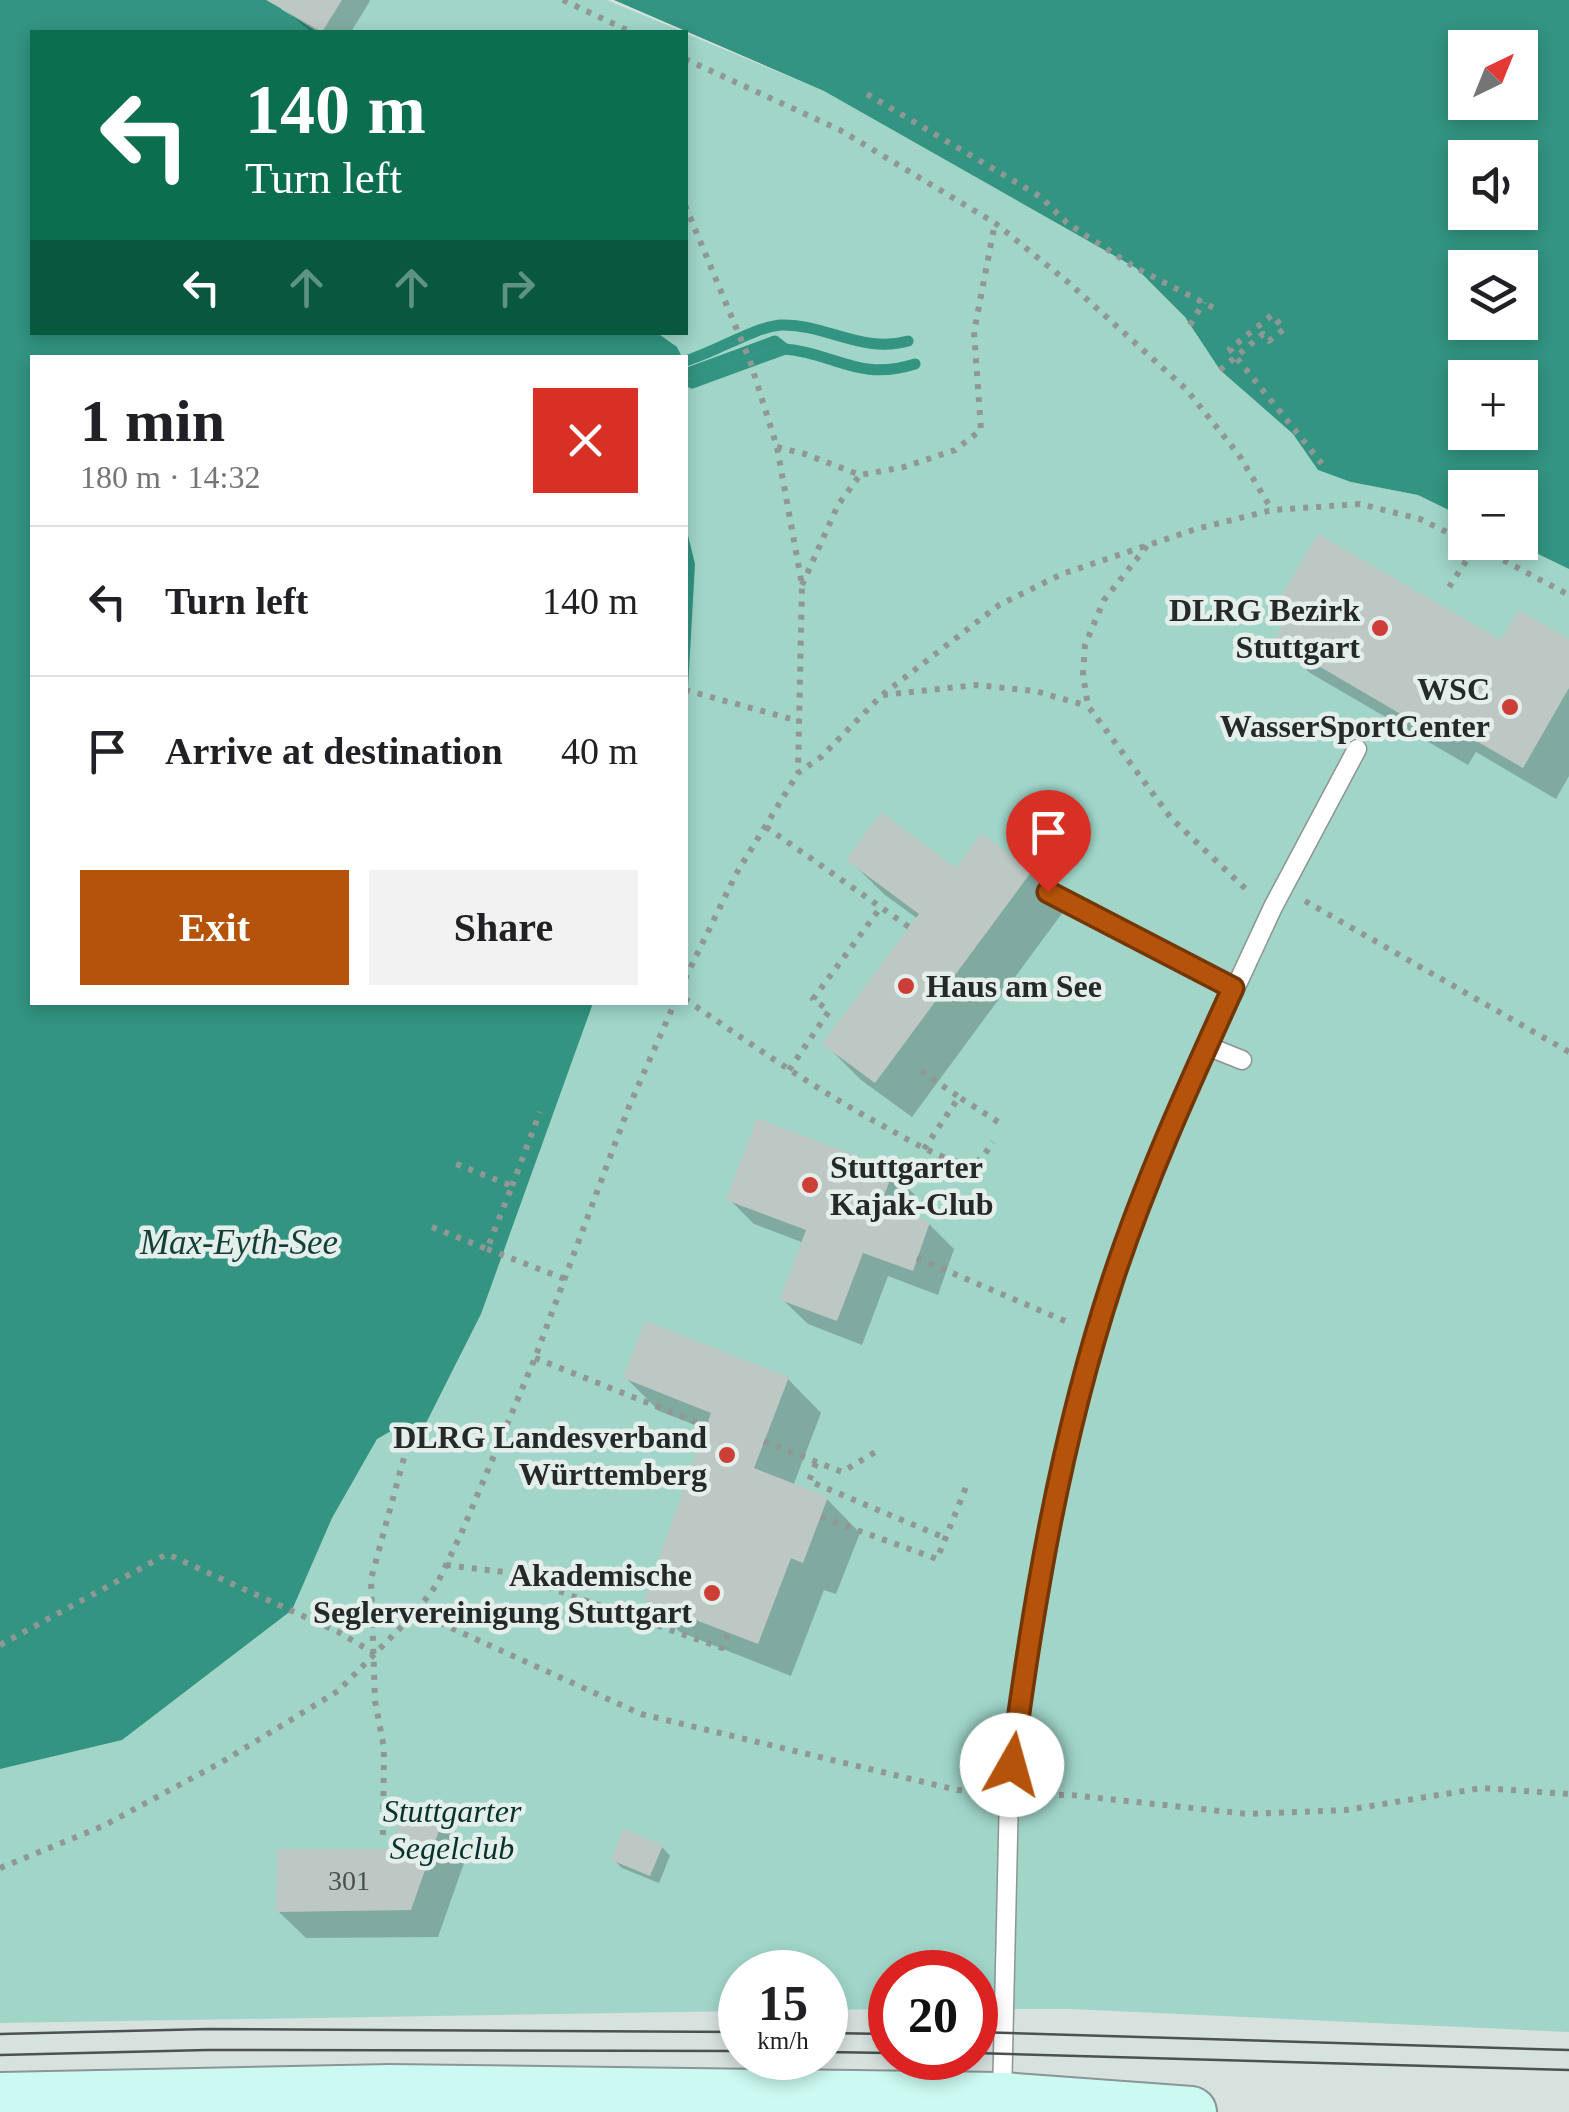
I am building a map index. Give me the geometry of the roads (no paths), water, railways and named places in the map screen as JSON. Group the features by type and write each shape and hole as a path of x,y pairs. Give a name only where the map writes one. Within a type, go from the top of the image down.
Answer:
{"main road":[{"path":"0,2098 372,2090 1002,2098 1191,2112"}],"lane":[{"path":"1002,2098 1009,1794 1020,1706 1061,1470 1096,1334 1160,1150 1233,988 1358,749"},
{"path":"1048,892 1233,988"},
{"path":"1208,1046 1242,1060"}],"water":[{"name":"Max-Eyth-See","path":"0,0 281,0 281,9 315,30 30,30 30,335 660,335 681,355 30,355 30,1005 592,1005 481,1314 422,1431 398,1427 377,1439 332,1518 292,1610 122,1740 0,1769"},
{"path":"614,0 1569,0 1569,569 1538,554 1538,470 1448,470 1448,510 1418,495 1351,482 1318,470 1293,434 1220,370 1185,317 1136,268 824,91"},
{"path":"688,535 695,564 688,688"}],"waterway":[{"path":"688,360 782,325 876,344 908,341"},
{"path":"688,373 775,341 785,349"},
{"path":"692,383 785,349 878,370 915,364"}],"tram line":[{"path":"0,2034 209,2029 718,2032"},
{"path":"848,2033 868,2034"},
{"path":"998,2033 1569,2050"},
{"path":"0,2055 207,2050 718,2051"},
{"path":"848,2052 868,2053"},
{"path":"998,2054 1569,2070"}],"place":[{"name":"DLRG Bezirk Stuttgart","path":"1380,628"},
{"name":"WSC WasserSportCenter","path":"1510,707"},
{"name":"Haus am See","path":"906,986"},
{"name":"Stuttgarter Kajak-Club","path":"810,1185"},
{"name":"DLRG Landesverband Württemberg","path":"727,1455"},
{"name":"Akademische Seglervereinigung Stuttgart","path":"712,1593"}],"park label":[{"name":"Stuttgarter Segelclub","path":"452,1830"}]}
